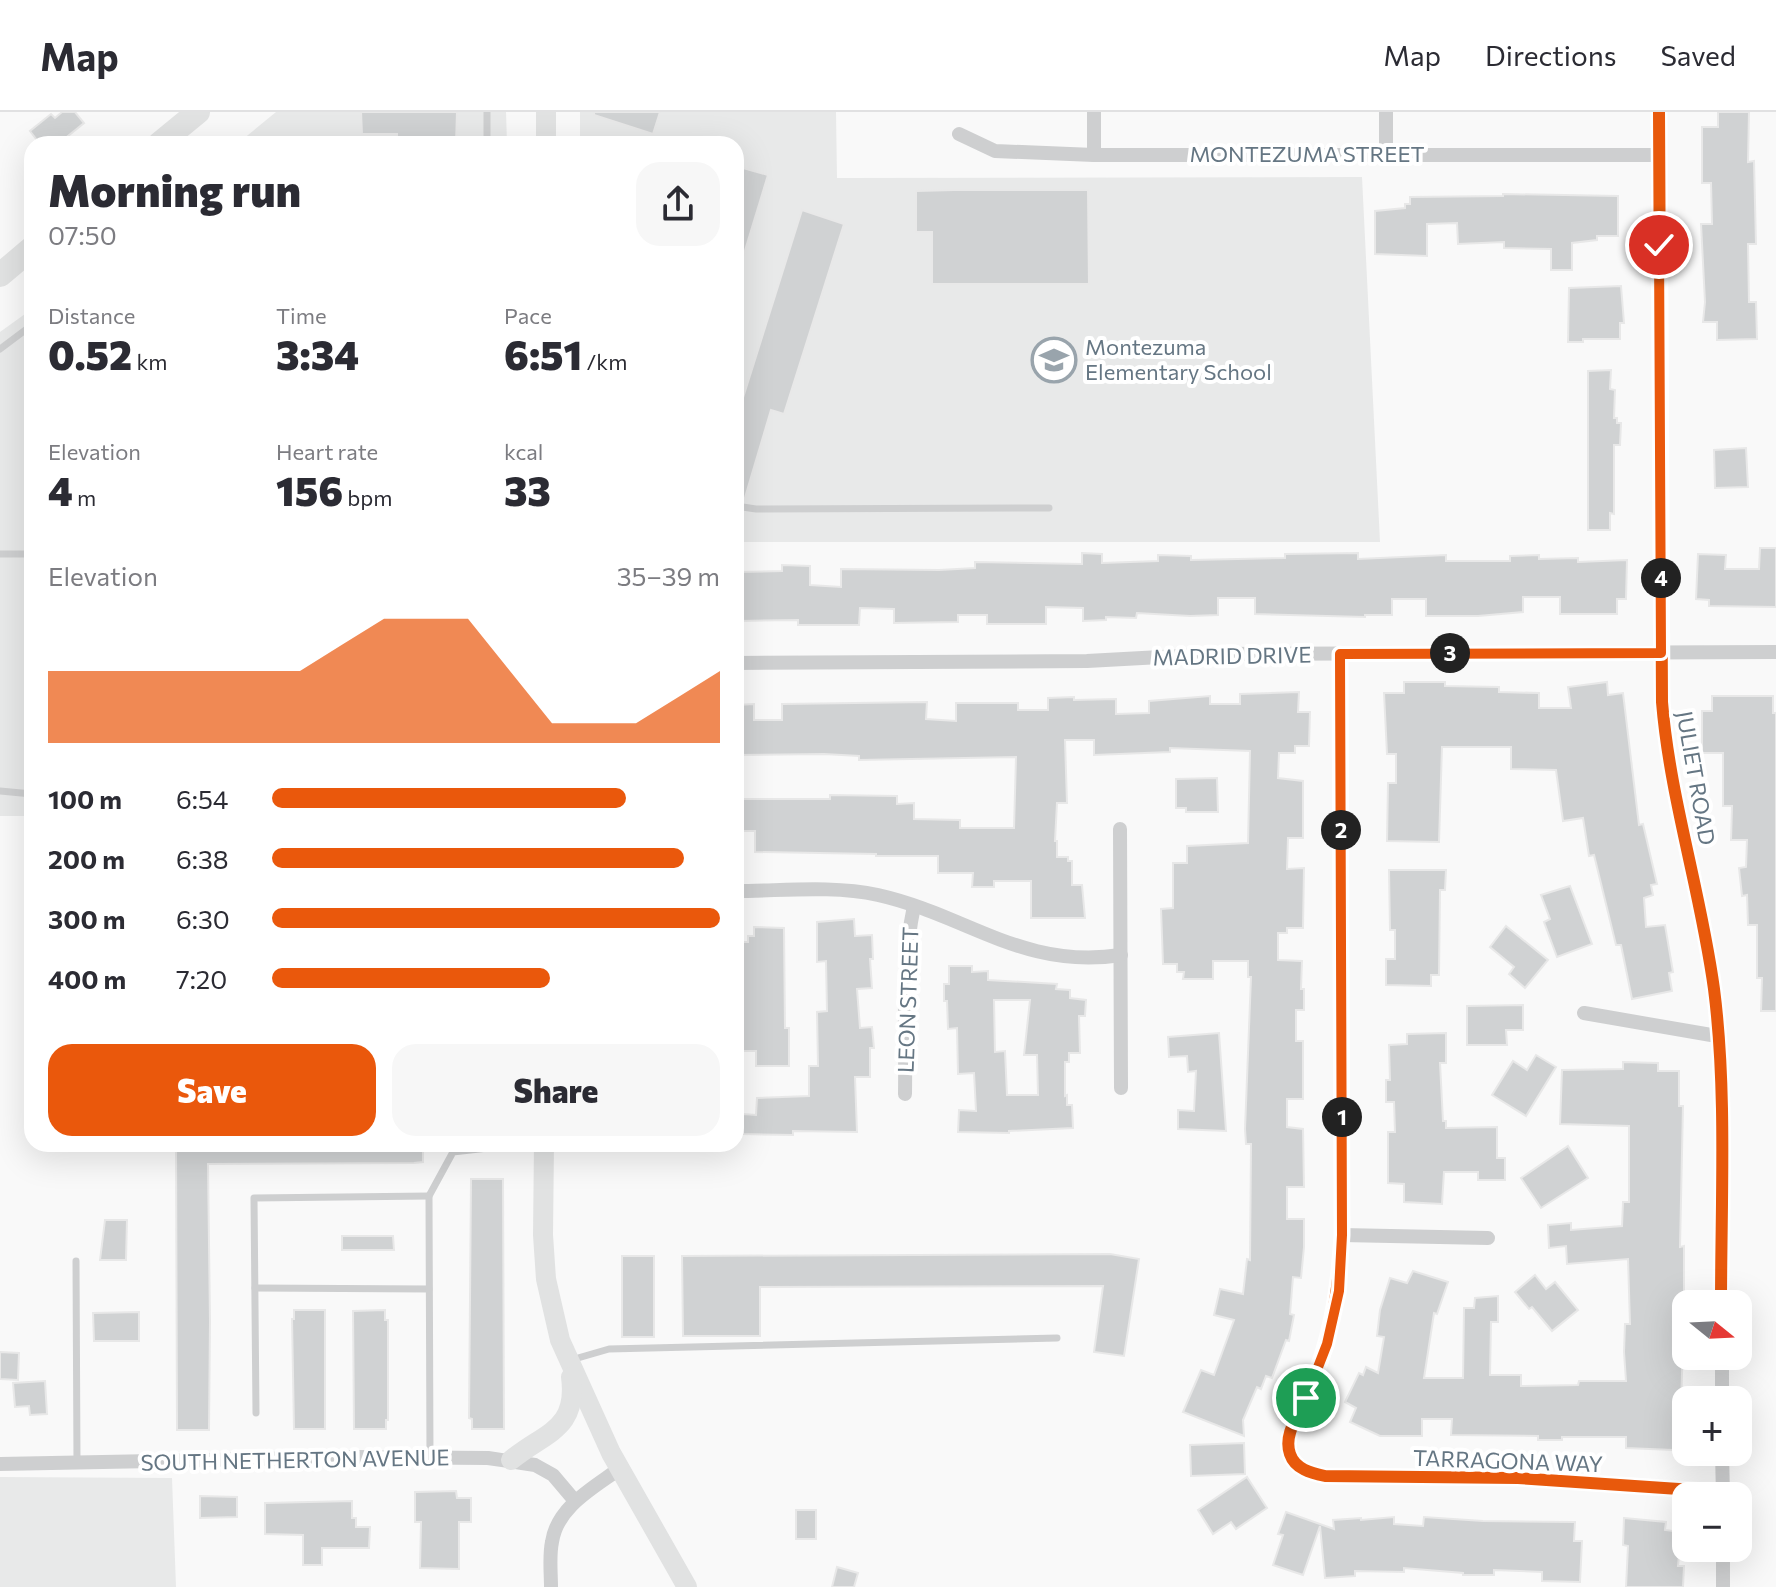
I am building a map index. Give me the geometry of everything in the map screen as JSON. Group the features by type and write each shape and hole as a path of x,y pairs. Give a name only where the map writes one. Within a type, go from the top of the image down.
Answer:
{"main road":[{"path":"176,136 198,112"},
{"path":"546,112 546,136"},
{"path":"0,275 24,255"},
{"path":"544,1152 546,1279 560,1340 619,1469 687,1587"},
{"path":"511,1460 531,1444 557,1430 567,1418 573,1395 569,1361"}],"street":[{"path":"1094,112 1094,155"},
{"path":"1386,112 1386,153"},
{"name":"JULIET ROAD","path":"1659,112 1661,653 1666,741 1707,944 1717,1036 1721,1290"},
{"name":"MONTEZUMA STREET","path":"959,134 995,151 1094,155 1659,155"},
{"name":"MADRID DRIVE","path":"744,663 1087,661 1216,654 1776,652"},
{"path":"1340,654 1342,1235 1488,1238"},
{"path":"1120,829 1121,1088"},
{"path":"744,891 847,891 878,895 914,906 1012,946 1042,954 1074,958 1121,955"},
{"name":"LEON STREET","path":"905,1094 906,962 914,906"},
{"path":"1584,1013 1717,1036"},
{"name":"TARRAGONA WAY","path":"1342,1235 1339,1291 1327,1344 1289,1432 1290,1455 1296,1463 1309,1473 1325,1476 1518,1478 1672,1490"},
{"name":"SOUTH NETHERTON AVENUE","path":"0,1464 430,1458 511,1460 535,1465 553,1475 575,1501"},
{"path":"551,1587 556,1525 575,1501 619,1469"},
{"path":"1723,1562 1723,1587"}],"lane":[{"path":"487,112 487,136"},
{"path":"0,349 24,331"},
{"path":"744,507 1049,508"},
{"path":"0,554 24,554"},
{"path":"0,791 24,793"},
{"path":"430,1458 429,1196 453,1152"},
{"path":"256,1413 254,1198 429,1196"},
{"path":"76,1261 77,1464"},
{"path":"255,1288 429,1289"},
{"path":"569,1361 609,1349 1057,1338"}],"shaded area":[{"path":"276,112 506,112 507,136 247,136"},
{"name":"Montezuma Elementary School","path":"580,112 836,112 837,178 1362,177 1380,542 744,542 744,136 580,136"},
{"path":"24,315 24,816 0,816 0,332"},
{"path":"0,1477 172,1478 176,1587 0,1587"}],"building":[{"path":"62,112 75,112 84,123 68,136 34,136 30,131 51,114 55,118"},
{"path":"361,112 457,112 456,136 362,134"},
{"path":"594,112 660,112 653,134 594,115"},
{"path":"1718,112 1749,112 1748,162 1754,161 1756,244 1748,244 1749,302 1756,302 1757,339 1717,340 1717,322 1703,322 1705,302 1701,224 1712,224 1711,183 1702,183 1702,127 1718,127"},
{"path":"744,168 768,175 744,254"},
{"path":"1088,190 1089,284 932,284 932,232 916,232 916,191"},
{"path":"1503,194 1618,196 1618,236 1597,236 1597,240 1572,243 1572,270 1551,270 1551,249 1504,248 1504,242 1458,244 1457,223 1427,224 1427,256 1375,254 1375,211 1405,208 1405,204 1410,204 1410,197"},
{"path":"802,210 844,224 784,414 771,410 744,501 744,395"},
{"path":"1621,286 1624,323 1620,323 1620,339 1568,342 1569,288"},
{"path":"1611,370 1610,389 1615,390 1614,418 1621,423 1620,445 1614,445 1614,514 1610,513 1610,530 1588,530 1588,371"},
{"path":"1746,448 1748,487 1715,488 1714,450"},
{"path":"1760,548 1776,548 1776,607 1709,606 1709,600 1696,599 1698,554 1726,555 1725,569 1759,569"},
{"path":"1082,553 1102,554 1102,563 1158,561 1158,555 1191,556 1191,560 1358,553 1358,559 1446,555 1446,561 1510,561 1510,556 1539,555 1539,559 1578,558 1578,562 1627,560 1626,599 1617,599 1617,614 1560,614 1560,597 1523,597 1523,612 1478,616 1426,616 1426,599 1392,599 1392,615 1365,617 1255,614 1255,598 1218,598 1218,615 1137,613 1136,618 1106,617 1106,620 1083,621 1083,608 1046,607 1046,624 987,624 987,615 958,615 958,622 894,623 894,609 860,608 859,625 798,625 798,620 744,621 744,572 782,571 782,565 810,566 810,585 841,587 841,569 939,570 975,568 975,562 1082,564"},
{"path":"1404,682 1445,682 1445,686 1499,687 1499,692 1539,693 1539,708 1571,708 1568,687 1607,682 1608,695 1623,693 1639,825 1643,824 1657,884 1651,885 1653,895 1644,898 1646,927 1665,925 1673,972 1669,973 1672,991 1632,999 1621,945 1616,945 1594,855 1589,856 1583,818 1563,821 1556,770 1511,769 1511,747 1442,747 1439,842 1387,841 1388,783 1396,783 1396,754 1387,754 1384,693 1404,693"},
{"path":"1299,692 1298,712 1310,712 1309,746 1295,746 1295,753 1279,753 1278,778 1303,781 1303,838 1288,838 1287,869 1304,868 1303,928 1287,928 1287,933 1278,933 1278,960 1302,961 1304,1010 1296,1010 1296,1041 1303,1041 1303,1099 1287,1099 1287,1127 1303,1129 1304,1187 1287,1187 1287,1219 1304,1219 1304,1247 1301,1278 1293,1277 1290,1314 1294,1315 1289,1341 1286,1340 1272,1378 1266,1376 1261,1389 1257,1387 1243,1420 1244,1436 1183,1412 1201,1370 1214,1375 1234,1320 1214,1315 1220,1289 1243,1294 1247,1259 1250,1260 1251,1144 1246,1144 1245,1129 1251,977 1248,977 1248,961 1213,961 1213,979 1183,979 1184,972 1177,972 1177,964 1163,964 1161,909 1173,908 1173,863 1187,863 1187,846 1248,843 1250,751 1170,748 1170,752 1094,755 1094,740 1065,740 1067,803 1057,803 1055,841 1057,857 1068,857 1068,861 1072,861 1072,885 1082,885 1085,918 1031,918 1031,881 994,881 994,887 972,887 973,873 938,873 938,856 755,852 755,831 744,831 744,799 830,799 830,795 897,796 897,804 914,803 914,819 960,820 960,828 1014,828 1016,757 859,760 859,756 824,754 744,755 744,705 754,704 754,720 782,720 782,704 927,702 926,719 956,721 956,703 1018,703 1018,710 1048,710 1048,698 1116,699 1116,714 1149,713 1149,701 1210,696 1210,704 1240,704 1240,694"},
{"path":"1712,696 1773,696 1773,713 1776,713 1776,1011 1761,1011 1762,978 1757,978 1757,925 1748,925 1747,895 1742,896 1739,868 1746,867 1747,840 1731,840 1732,806 1723,806 1723,753 1702,753 1702,711 1712,711"},
{"path":"1217,778 1218,812 1186,812 1186,808 1176,808 1176,779"},
{"path":"1389,870 1446,870 1445,890 1440,890 1439,975 1431,975 1431,986 1386,985 1386,959 1395,959 1395,930 1390,930"},
{"path":"1570,886 1592,944 1557,957 1544,922 1550,919 1541,895"},
{"path":"854,919 855,936 872,935 872,988 857,989 860,1028 872,1027 874,1048 870,1048 870,1077 855,1077 857,1132 744,1134 744,1114 756,1115 757,1098 809,1096 809,1066 818,1066 817,1012 827,1011 826,961 817,962 817,922"},
{"path":"1506,926 1548,960 1525,988 1509,974 1514,967 1490,947"},
{"path":"754,927 784,928 785,1028 789,1028 789,1066 756,1066 756,1051 744,1051 744,942 748,942 748,936 754,936"},
{"path":"949,966 972,966 972,972 988,971 988,980 1057,984 1056,989 1070,990 1070,998 1086,1000 1085,1016 1079,1016 1080,1053 1069,1053 1069,1062 1065,1062 1065,1096 1067,1105 1072,1105 1073,1128 1009,1133 958,1132 959,1110 976,1111 974,1073 958,1074 957,1028 948,1029 947,1001 944,1001 944,984 949,984","holes":["994,1000 1030,1000 1024,1055 1037,1055 1038,1095 1007,1095 1005,1051 995,1052"]},
{"path":"1523,1005 1523,1030 1506,1030 1507,1045 1467,1045 1467,1006"},
{"path":"1219,1033 1226,1131 1178,1129 1178,1110 1194,1111 1196,1071 1188,1072 1187,1056 1169,1057 1168,1037"},
{"path":"1446,1033 1446,1063 1440,1063 1443,1121 1446,1121 1446,1128 1497,1127 1497,1158 1505,1158 1505,1180 1478,1180 1478,1172 1444,1172 1442,1204 1404,1202 1404,1184 1388,1183 1388,1132 1395,1132 1394,1102 1386,1102 1386,1080 1390,1080 1389,1045 1407,1044 1407,1034"},
{"path":"1536,1055 1556,1067 1526,1116 1492,1095 1513,1061 1527,1070"},
{"path":"1623,1062 1658,1063 1658,1071 1679,1071 1679,1106 1683,1106 1680,1247 1684,1246 1684,1290 1672,1290 1672,1370 1682,1370 1682,1386 1672,1386 1672,1450 1626,1448 1626,1437 1538,1440 1538,1436 1451,1435 1452,1419 1422,1419 1422,1436 1380,1436 1350,1422 1356,1408 1345,1402 1359,1373 1363,1375 1366,1367 1378,1373 1384,1337 1377,1336 1380,1310 1390,1278 1407,1283 1413,1271 1448,1282 1437,1314 1434,1313 1424,1378 1463,1378 1464,1308 1474,1308 1475,1298 1498,1296 1498,1322 1491,1322 1490,1375 1521,1375 1521,1386 1626,1381 1625,1324 1630,1324 1628,1259 1567,1264 1566,1246 1549,1248 1548,1225 1571,1223 1571,1230 1622,1226 1623,1202 1629,1202 1629,1126 1560,1124 1562,1070 1623,1069"},
{"path":"1568,1146 1588,1178 1541,1208 1521,1178"},
{"path":"176,1152 423,1152 423,1162 414,1163 208,1164 209,1430 177,1430"},
{"path":"471,1179 503,1179 504,1429 472,1429 472,1419 469,1418"},
{"path":"105,1220 127,1220 126,1260 100,1260"},
{"path":"342,1236 393,1236 394,1250 342,1250"},
{"path":"1110,1254 1139,1259 1124,1356 1094,1352 1103,1286 760,1287 760,1336 683,1336 682,1256"},
{"path":"622,1256 654,1256 654,1337 622,1337"},
{"path":"1535,1275 1546,1289 1555,1282 1578,1310 1552,1331 1515,1292"},
{"path":"294,1310 325,1310 325,1429 294,1429"},
{"path":"385,1310 385,1320 388,1320 386,1429 354,1429 353,1311"},
{"path":"139,1312 139,1341 94,1341 93,1313"},
{"path":"0,1352 19,1353 18,1380 0,1379"},
{"path":"45,1381 47,1414 30,1415 29,1406 15,1407 13,1383"},
{"path":"1244,1443 1245,1474 1191,1476 1190,1445"},
{"path":"1247,1477 1267,1508 1236,1529 1231,1522 1213,1534 1198,1510"},
{"path":"456,1491 457,1498 471,1498 471,1522 459,1522 459,1569 420,1568 421,1522 415,1522 415,1492"},
{"path":"200,1496 237,1497 237,1517 200,1518"},
{"path":"352,1501 352,1518 356,1518 356,1527 370,1527 369,1548 322,1548 322,1565 303,1565 303,1535 265,1534 265,1503"},
{"path":"796,1510 816,1510 816,1539 796,1539"},
{"path":"1286,1512 1334,1529 1333,1520 1394,1517 1394,1524 1423,1526 1424,1517 1575,1522 1574,1541 1582,1541 1580,1582 1542,1581 1542,1572 1494,1570 1494,1575 1463,1575 1404,1568 1404,1572 1355,1571 1355,1576 1325,1578 1320,1526 1303,1575 1273,1565 1283,1535 1278,1534"},
{"path":"1624,1518 1666,1522 1665,1530 1672,1531 1672,1562 1684,1566 1683,1587 1626,1587 1628,1546 1623,1545"},
{"path":"837,1567 858,1573 854,1587 832,1587"}],"cycle path":[{"path":"1659,112 1662,702 1672,774 1708,953 1718,1027 1722,1146 1721,1290"},
{"path":"1340,654 1342,1235 1328,1337 1307,1397 1290,1432 1290,1454 1300,1467 1325,1476 1518,1478 1672,1489"}],"place":[{"name":"Montezuma Elementary School","path":"1054,360"}],"route":[{"path":"1306,1398 1327,1344 1339,1291 1342,1235 1340,654 1661,653 1659,245"}]}
